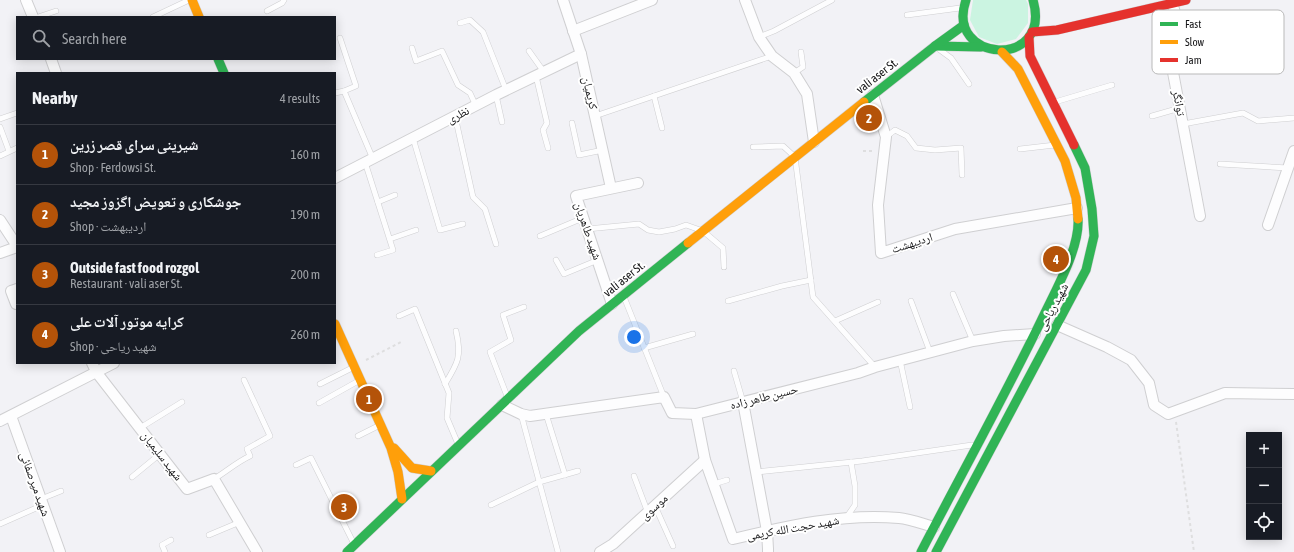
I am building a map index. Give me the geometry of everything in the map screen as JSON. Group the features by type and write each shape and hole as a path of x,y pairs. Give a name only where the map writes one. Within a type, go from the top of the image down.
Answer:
{"main road":[{"path":"192,0 199,16"},
{"name":"شهید ریاحی","path":"936,552 1086,270 1094,236 1092,209 1085,168 1030,56 1031,34 1036,21 1036,10 1033,0"},
{"path":"964,2 964,25 972,40 981,47 992,51 1002,52 1013,49 1022,44 1031,34 1057,30 1186,0"},
{"name":"vali aser St.","path":"354,550 402,499 579,331 873,95 964,25"},
{"path":"935,46 981,47"},
{"name":"شهید ریاحی","path":"921,552 1035,334 1064,274 1075,243 1078,222 1076,198 1067,167 1058,145 1018,69 1002,52"},
{"path":"218,60 224,72"},
{"path":"336,326 381,424 398,466 402,499"},
{"path":"388,441 412,468 431,471"}],"street":[{"path":"26,0 33,16"},
{"name":"کریمیان","path":"563,0 581,54 611,188"},
{"path":"573,31 652,0"},
{"path":"745,0 759,37 772,56 794,73 807,94 814,142"},
{"path":"1172,3 1174,10"},
{"name":"نظری","path":"336,177 496,95 581,54"},
{"path":"50,60 56,72"},
{"name":"توانگر","path":"1173,74 1200,216"},
{"name":"اردیبهشت","path":"873,95 886,137 878,206 881,253 955,229 1077,208"},
{"path":"1268,225 1294,151"},
{"name":"شهید طاهریان","path":"612,304 576,196 638,183"},
{"path":"0,220 16,244"},
{"path":"0,253 16,246"},
{"path":"16,289 12,291 16,304"},
{"path":"1056,325 1107,347 1131,360 1149,383 1154,405 1168,414 1225,393 1294,394"},
{"name":"حسین طاهر زاده","path":"664,397 672,413 696,414 850,375 973,341 1004,336 1035,334"},
{"name":"شهید سلیمیان","path":"92,364 96,373 187,488 214,479"},
{"path":"0,422 112,364"},
{"path":"505,402 521,414 530,416 664,397"},
{"path":"744,402 766,531 768,552"},
{"name":"شهید حجت الله کریمی","path":"696,414 705,460 733,539 785,527 859,517 900,518 934,527"},
{"name":"شهید میرصفائی","path":"11,416 60,552"},
{"name":"موسوی","path":"600,552 614,548 651,509 705,460"},
{"path":"214,479 257,552"}],"lane":[{"path":"155,16 189,0"},
{"path":"267,11 282,3 284,0"},
{"path":"759,37 774,31 832,0"},
{"path":"906,15 964,2"},
{"path":"41,16 56,11"},
{"path":"460,23 470,20 483,32 506,90"},
{"path":"336,93 356,86 340,38"},
{"path":"935,46 951,58 969,84"},
{"path":"412,48 416,61 442,51 458,85 470,92 476,106"},
{"path":"529,51 540,74 547,123 543,130 548,148"},
{"path":"794,73 803,67 801,52"},
{"path":"595,116 772,56"},
{"path":"1052,102 1112,85"},
{"path":"344,91 369,160 378,202 393,250 377,255"},
{"path":"496,95 502,122"},
{"path":"654,96 662,128"},
{"path":"1152,116 1180,108"},
{"path":"0,119 16,113"},
{"path":"1183,124 1243,114 1258,121 1294,118"},
{"path":"455,116 474,197 485,209 496,244"},
{"path":"572,124 579,155 603,150"},
{"path":"0,127 10,151"},
{"path":"886,137 895,130 907,136 916,148 935,150 961,148 962,174"},
{"path":"413,138 440,230 463,224"},
{"path":"1020,149 1058,145"},
{"path":"753,147 783,146 795,157 813,297 875,367"},
{"path":"0,156 16,148"},
{"path":"1220,164 1288,168"},
{"path":"378,202 395,195"},
{"path":"540,236 583,218"},
{"path":"587,229 639,224 648,230 659,232 674,230 686,225 703,231 723,248 724,267"},
{"path":"390,239 416,230"},
{"path":"556,260 564,274 598,260"},
{"path":"728,301 782,286 811,280"},
{"path":"953,294 973,341"},
{"path":"623,295 664,397"},
{"path":"911,301 930,352"},
{"path":"835,321 878,302"},
{"path":"505,402 490,352 511,340 503,315 524,307"},
{"path":"399,316 415,309 449,393 447,418 459,445"},
{"path":"445,384 455,368 459,355 456,331"},
{"path":"644,348 693,334"},
{"path":"900,360 910,407"},
{"path":"320,384 355,366"},
{"path":"734,371 744,402"},
{"path":"214,479 238,461 250,456 247,449 270,436 244,380"},
{"path":"319,403 361,380"},
{"path":"140,428 182,402"},
{"path":"521,414 558,552"},
{"path":"546,414 565,475"},
{"path":"358,436 381,424"},
{"path":"756,472 851,462 977,444"},
{"path":"132,477 161,454"},
{"path":"296,465 311,458 354,550"},
{"path":"846,519 854,505 855,486 851,462"},
{"path":"491,505 539,482 578,471"},
{"path":"634,476 651,509 673,546"},
{"path":"714,484 727,480"},
{"path":"0,524 60,491"},
{"path":"209,534 240,522"},
{"path":"165,552 162,545 171,540"}],"path":[{"path":"355,366 401,342"},
{"path":"1175,412 1194,552"}],"green space":[{"path":"973,0 1026,0 1028,4 1028,23 1016,39 997,44 979,37 970,20"}],"traffic: fast":[{"path":"966,0 963,21 970,36 983,46 999,50 1015,47 1028,38 1035,23 1033,0"},
{"path":"864,102 964,25"},
{"path":"935,46 981,47"},
{"path":"218,60 224,72"},
{"path":"936,552 1086,270 1094,236 1092,209 1085,168 1074,145"},
{"path":"921,552 1012,379 1059,284 1075,244 1078,231 1078,219"},
{"path":"347,552 579,331 688,243"}],"traffic: slow":[{"path":"192,0 199,16"},
{"path":"1002,52 1018,69 1065,161 1076,198 1078,219"},
{"path":"688,243 864,102"},
{"path":"336,326 391,448 398,472 402,499"},
{"path":"394,448 412,468 431,471"}],"traffic: jam":[{"path":"1032,32 1057,30 1186,0"},
{"path":"1029,37 1030,56 1074,145"}],"place":[{"name":"جوشکاری و تعویض اگزوز مجید","path":"869,118"},
{"name":"کرایه موتور آلات علی","path":"1056,259"},
{"name":"شیرینی سرای قصر زرین","path":"369,399"},
{"name":"Outside fast food rozgol","path":"344,507"}]}
